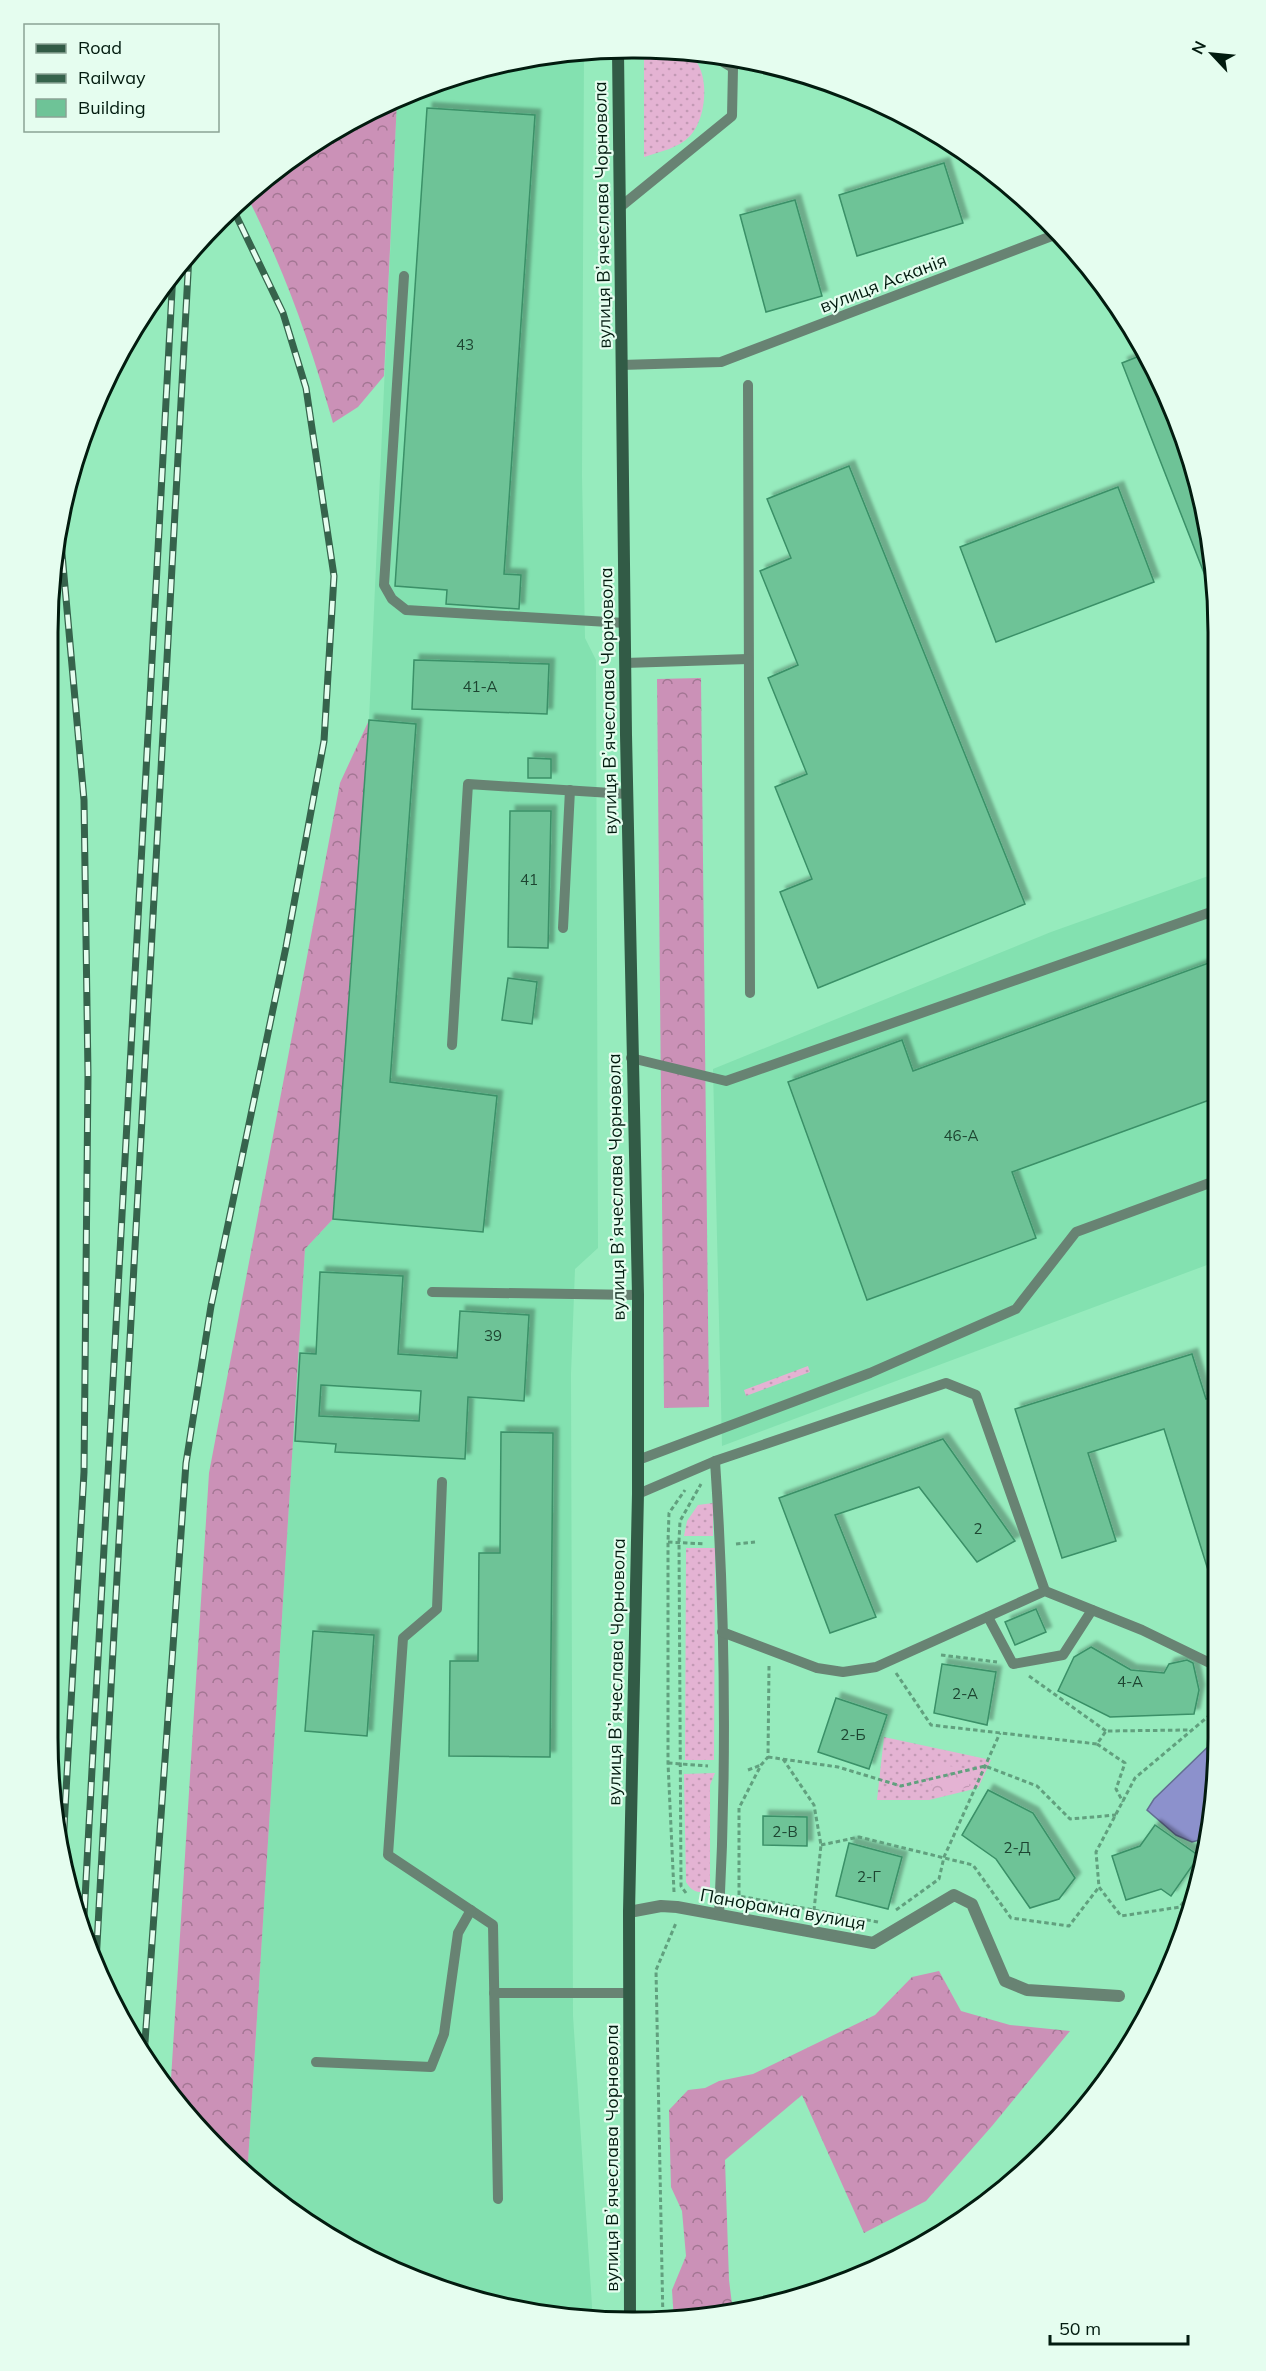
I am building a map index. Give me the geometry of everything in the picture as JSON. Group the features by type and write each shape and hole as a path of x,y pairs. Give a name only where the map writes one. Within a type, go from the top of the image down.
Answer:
{"main road":[{"name":"вулиця Вʼячеслава Чорновола","path":"618,59 631,1058 638,1295 638,1494 629,1912 630,2312"}],"street":[{"name":"Панорамна вулиця","path":"629,1912 661,1906 873,1943 954,1895 972,1904 1005,1981 1027,1990 1119,1996"}],"lane":[{"path":"619,208 732,116 732,68"},
{"name":"вулиця Асканія","path":"621,365 721,362 1049,237"},
{"path":"404,276 384,585 392,599 406,610 625,623"},
{"path":"748,385 750,993"},
{"path":"625,663 748,659"},
{"path":"452,1046 468,784 627,794"},
{"path":"563,928 570,790"},
{"path":"631,1058 726,1081 1208,913"},
{"path":"638,1460 870,1373 1016,1310 1076,1232 1208,1184"},
{"path":"432,1292 638,1295"},
{"path":"638,1494 715,1461 946,1383 976,1395 1046,1591"},
{"path":"715,1461 721,1544 722,1632 723,1768 719,1915"},
{"path":"442,1482 437,1609 403,1638 388,1855 493,1924 498,2199"},
{"path":"722,1632 817,1668 843,1672 876,1667 1046,1591 1142,1630 1208,1662"},
{"path":"988,1617 1013,1664 1064,1655 1092,1610"},
{"path":"316,2062 431,2067 444,2034 458,1933 471,1910"},
{"path":"494,1993 629,1993"}],"path":[{"path":"690,1895 684,1892 681,1886 680,1521 715,1461"},
{"path":"675,1896 668,1763 668,1542 669,1513 686,1492 684,1474"},
{"path":"668,1542 707,1544"},
{"path":"736,1544 755,1542"},
{"path":"769,1650 768,1757 761,1765 739,1808 739,1896 880,1922"},
{"path":"888,1661 931,1725 1097,1744 1125,1763 1116,1789 1123,1802"},
{"path":"1183,1902 1180,1907 1121,1916 1099,1887 1096,1852 1136,1778 1208,1715"},
{"path":"1097,1744 1106,1731 1190,1730"},
{"path":"888,1916 939,1879 944,1857 1000,1733"},
{"path":"768,1757 838,1767 901,1786 985,1766 1037,1786 1070,1819 1116,1815"},
{"path":"783,1759 814,1805 821,1845 814,1910"},
{"path":"668,1763 708,1766"},
{"path":"748,1770 761,1765"},
{"path":"821,1845 859,1837 973,1865 1011,1918 1069,1926 1099,1887"},
{"path":"896,1917 944,1882"},
{"path":"663,2311 656,1970 676,1922"}],"shaded area":[{"path":"584,61 582,476 585,638 596,660 598,1248 575,1269 571,1374 573,2016 592,2311 558,2308 484,2293 413,2269 346,2236 314,2216 283,2194 248,2164 305,1249 333,1219 369,720 397,110 448,89 484,78 558,63"},
{"path":"1208,876 1208,1265 722,1446 713,1069 1051,932"}],"green space":[{"path":"644,59 696,62 703,79 704,92 701,117 696,128 680,144 644,157"},
{"path":"397,110 384,376 358,407 333,423 295,306 251,204 314,155 346,135"},
{"path":"701,678 709,1407 664,1408 657,679"},
{"path":"369,720 333,1219 305,1249 248,2164 201,2117 171,2080 209,1473 340,783"},
{"path":"808,1366 810,1372 746,1396 744,1390"},
{"path":"713,1503 713,1536 684,1536 687,1521 698,1505"},
{"path":"686,1548 715,1548 714,1760 685,1760"},
{"path":"884,1737 991,1760 978,1788 929,1800 877,1800"},
{"path":"934,1764 971,1769 969,1787 931,1796"},
{"path":"715,1773 710,1785 710,1889 703,1892 696,1891 686,1882 684,1774"},
{"path":"939,1971 961,2011 1010,2025 1070,2031 992,2126 926,2201 864,2233 802,2095 725,2160 732,2303 673,2311 672,2290 686,2256 682,2211 671,2187 669,2110 688,2090 705,2088 719,2081 753,2074 875,2015 912,1977"}],"water":[{"path":"1208,1747 1203,1813 1198,1840 1192,1842 1176,1835 1147,1810 1154,1799"}],"building":[{"path":"427,108 535,115 504,574 521,575 519,609 446,604 447,590 395,586"},
{"path":"944,163 963,223 857,256 839,195"},
{"path":"795,200 822,296 766,312 740,215"},
{"path":"1137,357 1164,413 1188,484 1204,574 1122,363"},
{"path":"849,466 1025,904 818,988 780,892 812,879 775,787 807,774 768,678 798,665 760,571 791,558 767,499"},
{"path":"1118,487 1154,582 996,642 960,547"},
{"path":"414,660 549,664 547,714 412,709"},
{"path":"369,720 416,724 390,1082 497,1096 483,1232 333,1219"},
{"path":"528,758 551,759 551,778 528,778"},
{"path":"510,811 551,811 548,948 508,947"},
{"path":"1208,963 1208,1101 1012,1172 1036,1238 867,1300 788,1082 902,1040 913,1071"},
{"path":"508,978 537,982 532,1024 502,1020"},
{"path":"320,1272 403,1276 398,1354 457,1358 460,1311 529,1315 524,1401 468,1397 465,1459 335,1452 336,1444 295,1441 300,1353 316,1354","holes":["321,1385 421,1391 419,1421 319,1416"]},
{"path":"1192,1354 1206,1399 1208,1398 1208,1570 1164,1429 1088,1453 1116,1541 1062,1558 1015,1409"},
{"path":"501,1432 553,1433 550,1757 449,1756 450,1661 478,1661 479,1553 500,1553"},
{"path":"943,1439 1015,1541 977,1562 919,1487 835,1515 876,1617 830,1633 779,1498"},
{"path":"1036,1609 1046,1632 1015,1645 1005,1622"},
{"path":"313,1631 374,1635 367,1736 305,1731"},
{"path":"1091,1647 1131,1670 1164,1673 1169,1664 1187,1660 1193,1663 1199,1690 1194,1714 1110,1717 1058,1691 1074,1657"},
{"path":"942,1664 996,1672 987,1725 934,1713"},
{"path":"836,1698 887,1715 869,1769 818,1752"},
{"path":"988,1790 1033,1813 1075,1878 1059,1899 1030,1908 996,1859 962,1835"},
{"path":"763,1816 807,1817 807,1846 763,1845"},
{"path":"1155,1825 1195,1853 1193,1865 1171,1896 1161,1889 1126,1900 1112,1856 1140,1846"},
{"path":"849,1843 902,1857 888,1909 836,1896"}],"railway":[{"path":"145,2041 186,1463 211,1306 286,947 324,741 334,576 306,388 283,313 237,217"},
{"path":"97,1945 188,269"},
{"path":"84,1908 172,290"},
{"path":"63,561 84,800 88,1075 84,1472 64,1820"}]}
